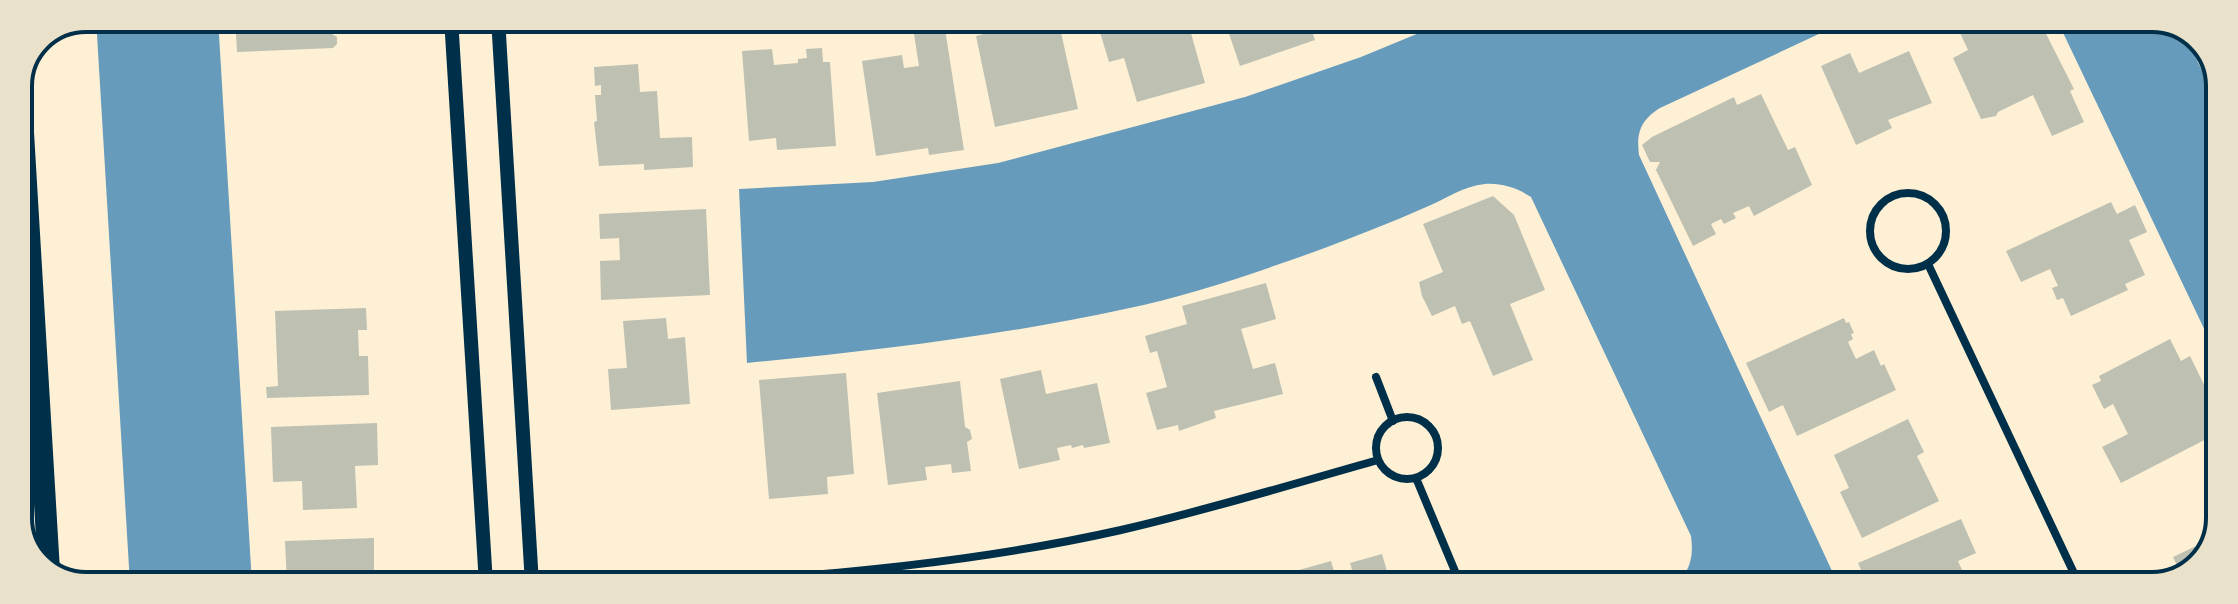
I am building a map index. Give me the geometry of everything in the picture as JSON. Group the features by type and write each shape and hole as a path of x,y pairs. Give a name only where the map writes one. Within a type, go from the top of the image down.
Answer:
{"highway":[{"path":"32,284 48,557"}],"street":[{"path":"452,32 485,572"},
{"path":"499,32 531,572"},
{"path":"1904,192 1929,198 1938,207 1945,218 1947,231 1938,255 1928,264 1917,269 1893,267 1874,250 1869,225 1881,203 1904,192"},
{"path":"1928,264 2073,572"},
{"path":"1376,377 1393,421"},
{"path":"1420,420 1437,441 1436,459 1416,478 1390,474 1378,460 1376,451 1380,433 1393,421 1420,420"},
{"path":"843,572 1003,552 1120,530 1251,497 1378,460"},
{"path":"1416,478 1455,572"}],"water":[{"path":"97,32 219,32 251,572 129,572"},
{"path":"1422,32 1823,32 1660,108 1644,122 1638,140 1639,155 1833,572 1686,572 1692,551 1691,536 1531,197 1503,185 1469,187 1322,249 1225,282 1150,303 984,335 747,363 739,189 873,182 998,163 1245,97 1361,57"},
{"path":"2063,32 2152,32 2173,36 2191,48 2205,77 2206,333"}],"building":[{"path":"236,32 332,32 337,37 333,48 237,52"},
{"path":"945,32 964,150 929,155 928,148 876,156 862,61 902,55 904,68 919,66 914,34"},
{"path":"991,32 1061,32 1078,109 995,127 976,36"},
{"path":"1100,32 1191,32 1205,83 1137,102 1124,58 1109,62"},
{"path":"1228,32 1312,32 1315,40 1240,66"},
{"path":"1960,32 2045,32 2074,89 2070,91 2084,122 2052,136 2033,95 1998,112 1996,116 1981,119 1953,58 1968,50"},
{"path":"822,48 823,62 830,62 836,146 777,150 776,138 749,141 742,51 772,49 774,65 798,63 798,59 807,58 806,49"},
{"path":"1909,51 1932,103 1888,120 1892,128 1856,145 1821,66 1850,53 1859,73"},
{"path":"638,64 640,92 657,91 660,138 692,137 693,167 644,170 644,164 599,166 594,122 597,121 595,95 601,95 601,85 595,86 594,67"},
{"path":"1761,94 1788,150 1795,147 1812,185 1754,216 1749,206 1733,213 1736,218 1724,224 1721,219 1711,224 1716,234 1693,246 1656,170 1660,162 1650,162 1642,145 1652,137 1734,97 1737,105"},
{"path":"1493,196 1514,215 1545,290 1510,304 1533,360 1493,376 1470,321 1462,324 1455,306 1432,316 1419,282 1443,272 1423,224"},
{"path":"2111,202 2117,214 2135,205 2147,232 2129,240 2145,275 2125,284 2128,290 2071,316 2063,298 2057,300 2052,288 2058,286 2050,269 2021,282 2006,251"},
{"path":"706,209 710,295 601,300 600,261 620,260 619,238 600,239 599,214"},
{"path":"1266,283 1276,319 1241,329 1253,369 1275,363 1283,394 1214,411 1216,418 1179,431 1178,425 1157,430 1146,393 1167,387 1157,351 1150,353 1145,336 1187,324 1182,306"},
{"path":"366,308 367,330 358,330 359,356 368,356 369,395 267,398 266,387 278,386 275,311"},
{"path":"666,318 668,339 685,337 690,404 611,410 608,369 627,368 623,321"},
{"path":"1844,318 1854,333 1851,334 1853,339 1848,342 1856,359 1874,350 1896,390 1797,436 1783,405 1769,412 1746,363"},
{"path":"2170,339 2181,361 2190,356 2206,389 2206,439 2121,483 2102,447 2128,434 2113,404 2104,409 2092,385 2101,381 2099,376"},
{"path":"1041,370 1046,394 1097,383 1110,443 1084,448 1083,445 1072,448 1071,445 1057,448 1060,460 1019,469 1000,379"},
{"path":"846,373 854,474 827,477 828,494 769,499 759,380"},
{"path":"960,381 965,427 970,430 972,439 967,442 971,471 952,473 951,464 925,467 927,480 888,485 877,393"},
{"path":"1908,419 1924,452 1917,456 1939,501 1862,538 1840,492 1849,488 1834,455"},
{"path":"377,423 378,465 355,466 357,508 303,510 302,481 273,482 271,427"},
{"path":"1961,519 1976,553 1958,561 1963,572 1862,572 1858,563"},
{"path":"374,538 374,572 286,572 285,541"},
{"path":"2199,545 2193,554 2177,565 2173,557"},
{"path":"1382,554 1387,572 1345,572 1352,570 1350,563"},
{"path":"1331,561 1334,572 1300,572 1299,570"}]}
